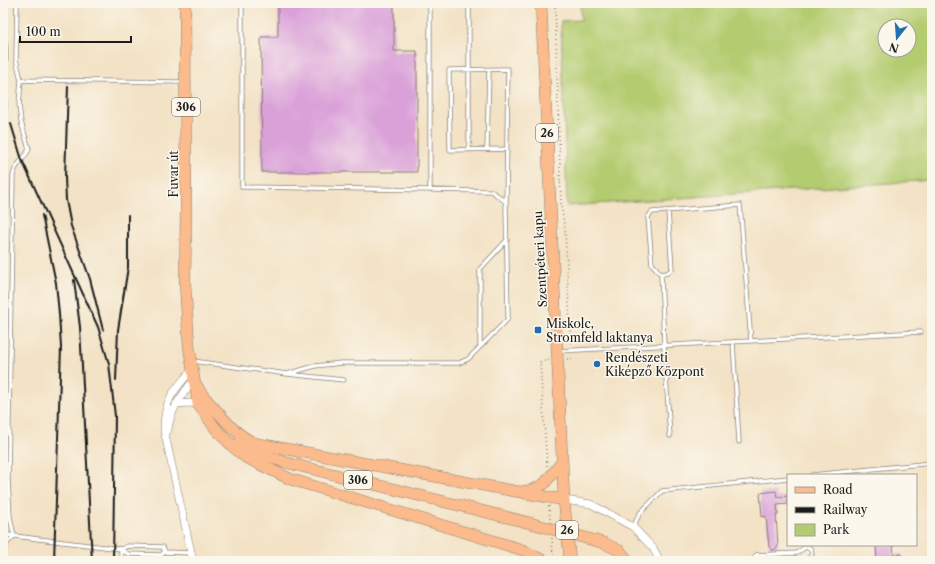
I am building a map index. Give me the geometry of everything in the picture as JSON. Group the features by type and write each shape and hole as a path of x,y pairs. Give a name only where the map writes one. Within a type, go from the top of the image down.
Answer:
{"main road":[{"name":"Fuvar út","path":"186,3 185,283 188,346 192,370"},
{"name":"Szentpéteri kapu","path":"541,3 562,462 570,561"},
{"path":"192,370 198,404 231,445 245,457 264,468 290,479 523,550 544,561"},
{"path":"192,370 201,394 230,427 240,436 254,443 564,500"},
{"name":"306","path":"192,370 198,392 204,405 222,429 233,439 250,450 284,462 604,542 620,551 628,561"},
{"path":"520,492 533,490 544,484 562,462"}],"street":[{"path":"192,370 173,391 167,403 164,418 164,430 192,557"},
{"path":"167,443 169,422 192,370"},
{"path":"176,404 198,404"},
{"path":"564,500 591,504 633,527 653,548 660,561"}],"lane":[{"path":"14,536 10,517 8,480 13,176 14,169 22,160 28,149 21,122 19,105 20,80 16,59 17,3"},
{"path":"242,3 242,187 492,191 505,201 506,206"},
{"path":"430,3 430,190"},
{"path":"469,3 469,150"},
{"path":"607,3 613,3"},
{"path":"287,374 315,366 341,363 460,363 468,359 507,320 506,206 507,149 508,69 449,70 450,150 507,149"},
{"path":"487,149 489,70"},
{"path":"20,80 186,82"},
{"path":"670,436 664,346 662,274 652,264 648,217 652,212 740,205 751,341"},
{"path":"662,274 667,273 672,269 668,211"},
{"path":"480,347 480,269 507,240"},
{"path":"557,355 572,351 922,332"},
{"path":"733,342 739,442"},
{"path":"192,370 287,374 344,380"},
{"path":"822,474 932,463"},
{"path":"633,527 640,513 662,491 787,478"},
{"path":"3,534 121,549 128,554 161,555 165,552 192,557"},
{"path":"3,556 7,543 14,536"},
{"path":"121,549 128,546 163,547 165,552"},
{"path":"753,561 756,554 797,553 804,548 808,547 811,549 811,557 807,560 792,561"},
{"path":"121,549 121,561"}],"path":[{"path":"548,479 540,362 557,355 572,359 565,230 561,205 555,3"},
{"path":"549,497 551,526"},
{"path":"551,533 553,561"}],"green space":[{"path":"580,3 932,3 932,180 567,206 561,21 581,20"}],"building":[{"path":"278,3 394,3 394,51 417,51 417,172 262,172 261,37 278,37"},
{"path":"776,491 777,497 787,496 787,504 777,505 778,515 776,515 778,546 776,549 772,550 769,547 766,516 762,517 760,493"},
{"path":"876,546 893,546 894,555 902,554 902,561 877,561"}],"railway":[{"path":"3,5 7,50 3,340"},
{"path":"68,86 65,177 66,200 71,226 90,279 103,330"},
{"path":"11,124 22,160 98,327 109,364 115,416 113,561"},
{"path":"42,215 56,283 61,347 54,561"},
{"path":"116,380 118,330 128,267 128,215"},
{"path":"74,280 80,327 92,561"}],"place":[{"name":"Miskolc, Stromfeld laktanya","path":"538,330"},
{"name":"Rendészeti Kiképző Központ","path":"597,364"}]}
